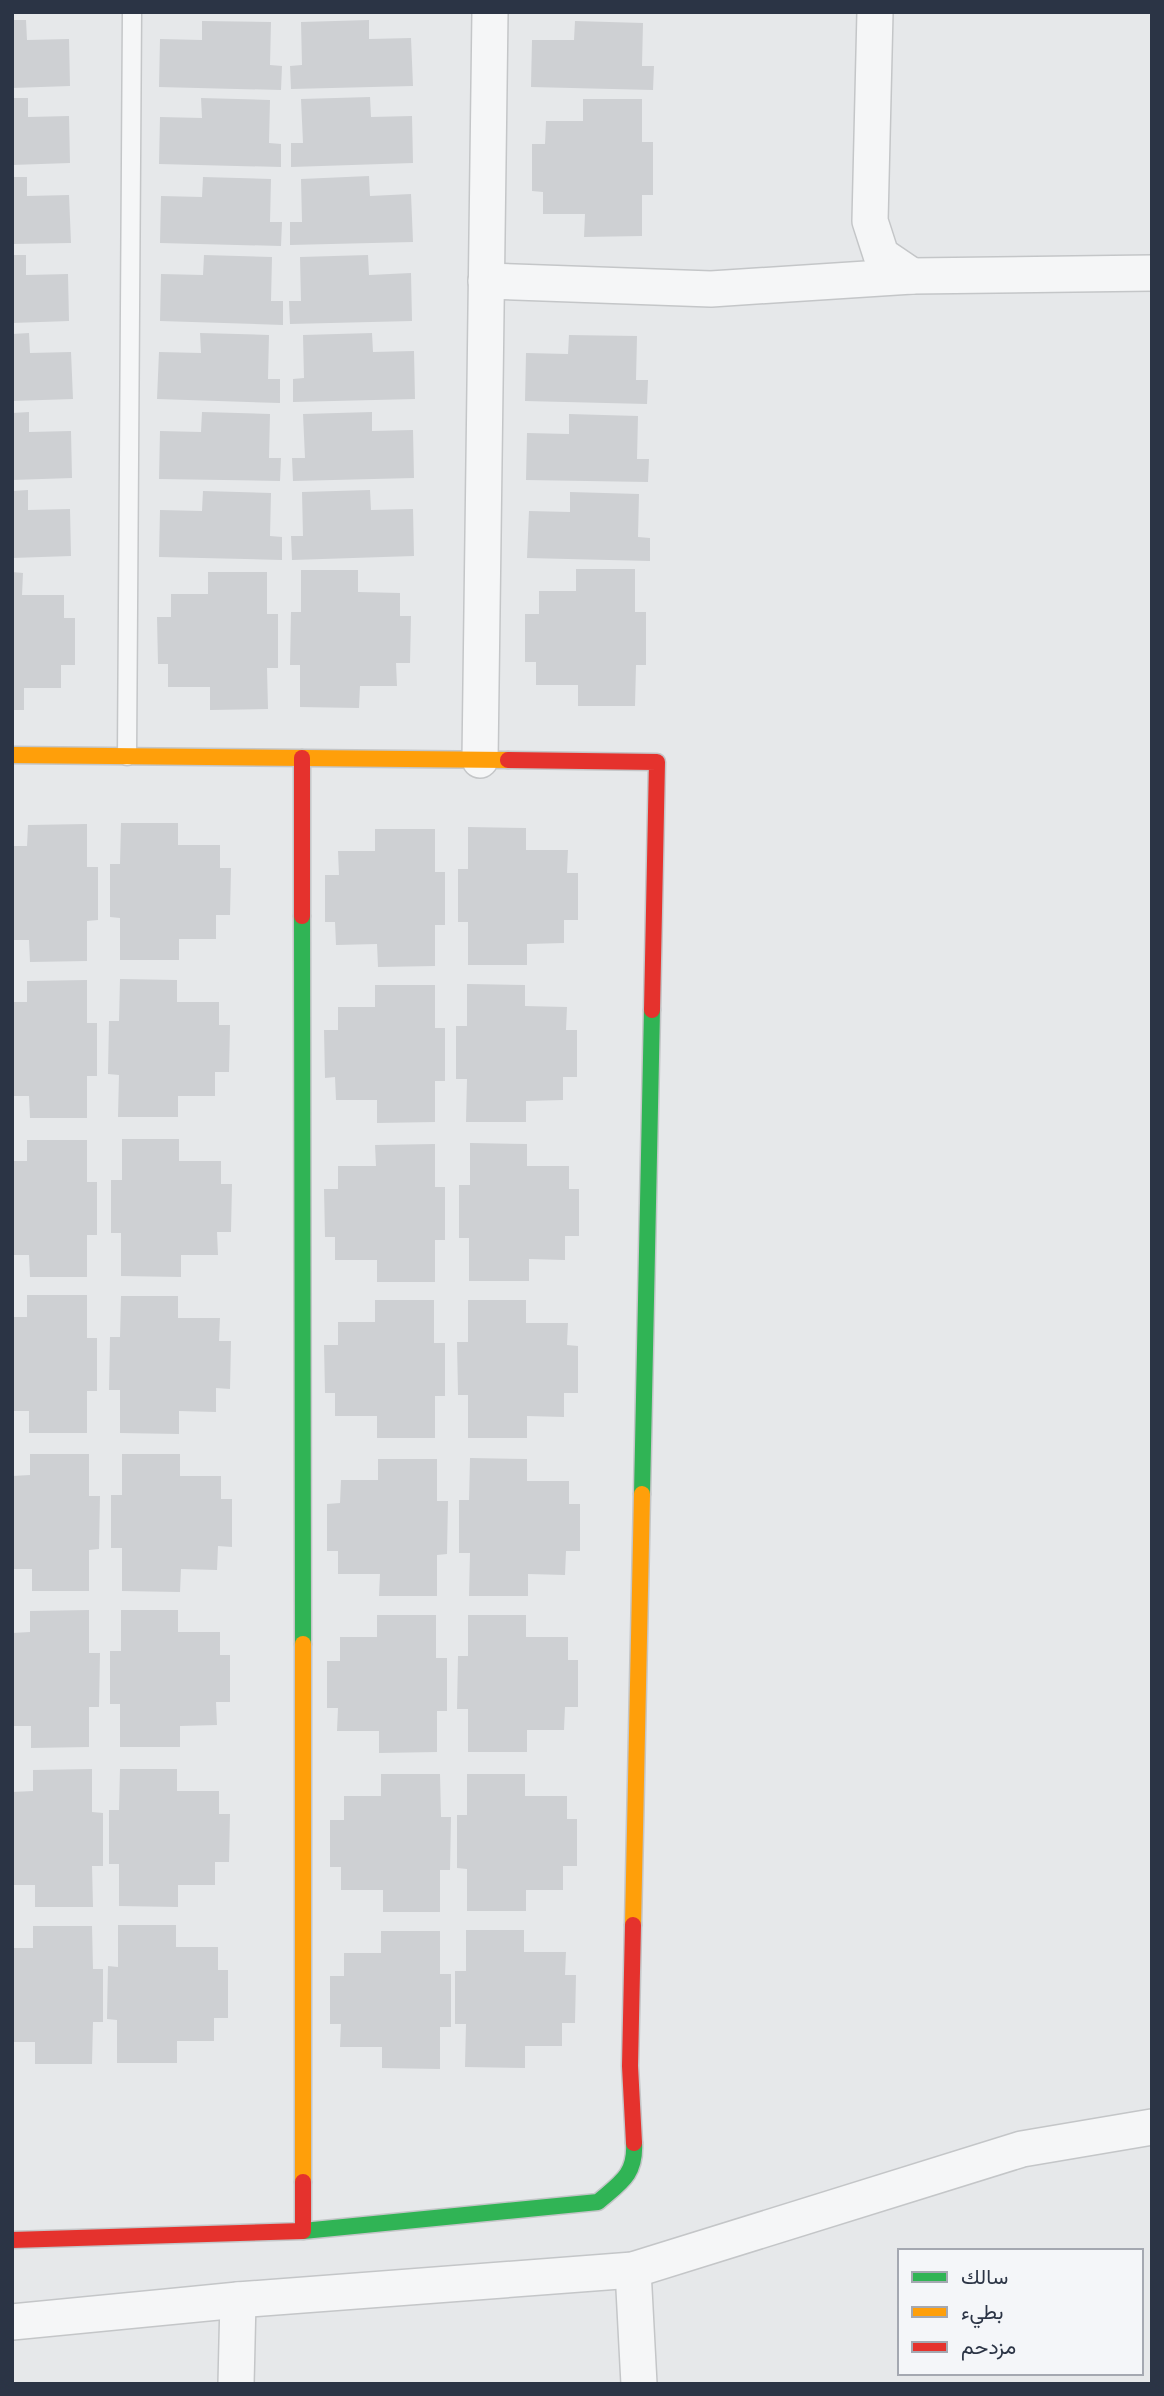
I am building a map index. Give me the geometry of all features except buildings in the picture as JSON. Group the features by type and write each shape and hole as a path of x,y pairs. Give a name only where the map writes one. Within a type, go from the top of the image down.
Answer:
{"street":[{"path":"480,760 490,12"},
{"path":"875,12 870,221 881,256 912,276"},
{"path":"486,281 711,289 912,276 1152,273"},
{"path":"12,755 657,762 630,2066 635,2159 627,2176 597,2202 303,2231 12,2240"},
{"path":"302,758 303,2231"},
{"path":"12,2322 237,2300 633,2270 1022,2149 1152,2127"},
{"path":"633,2270 639,2384"},
{"path":"236,2384 237,2300"}],"lane":[{"path":"127,756 132,12"}],"traffic: fast":[{"path":"302,916 303,1644"},
{"path":"642,1494 652,1010"},
{"path":"303,2231 598,2202 620,2183 629,2171 634,2143"}],"traffic: slow":[{"path":"12,755 508,760"},
{"path":"633,1925 642,1494"},
{"path":"303,1644 303,2182"}],"traffic: jam":[{"path":"302,758 302,916"},
{"path":"508,760 657,762 652,1010"},
{"path":"633,1925 630,2066 634,2143"},
{"path":"12,2240 303,2231 303,2182"}]}
